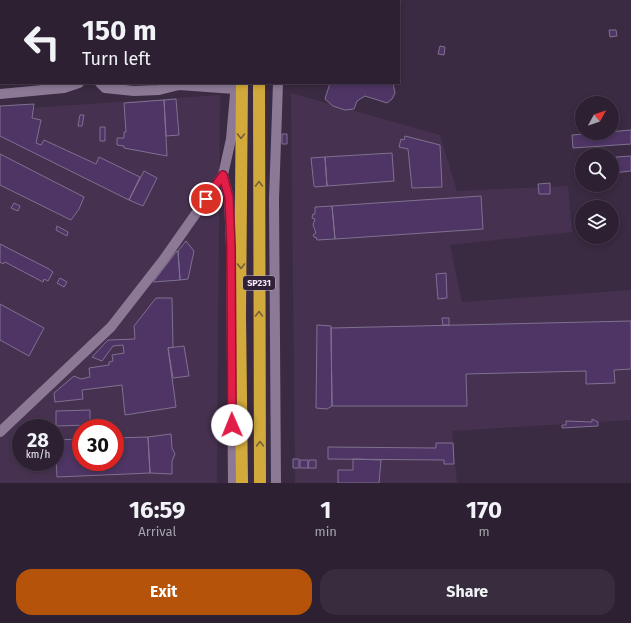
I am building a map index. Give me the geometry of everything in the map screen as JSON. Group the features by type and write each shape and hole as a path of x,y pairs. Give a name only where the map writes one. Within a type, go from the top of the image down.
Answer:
{"highway":[{"name":"SP231","path":"259,84 260,483"},
{"name":"SP231","path":"238,85 242,483"}],"street":[{"path":"0,94 64,88 76,84"},
{"path":"0,432 112,327 164,259 223,175 231,139 238,85 179,85 159,90 134,91 105,88 101,84"},
{"name":"SP231","path":"276,483 274,200 278,84"},
{"path":"223,175 229,198 231,247 233,483"}],"shaded area":[{"path":"291,93 440,135 457,191 568,186 572,232 450,245 462,302 631,290 631,420 452,431 457,483 295,483"},
{"path":"220,95 217,483 0,483 0,110"}],"building":[{"path":"609,30 616,30 617,36 610,37"},
{"path":"440,46 445,47 444,55 438,54"},
{"path":"330,84 393,84 395,93 392,99 387,103 365,96 357,101 354,109 345,110 333,106 325,99"},
{"path":"176,99 179,135 166,136 164,100"},
{"path":"164,100 167,156 124,148 124,146 117,145 117,138 124,138 124,132 126,132 124,103"},
{"path":"34,104 32,118 41,120 36,143 41,145 44,140 96,164 99,157 140,177 129,200 0,136 0,106"},
{"path":"80,115 84,115 82,126 78,126"},
{"path":"100,127 105,127 105,141 100,141"},
{"path":"631,130 631,144 573,148 572,135 575,135 575,140 619,140 619,131"},
{"path":"282,134 287,134 287,144 282,144"},
{"path":"405,136 440,145 442,187 412,188 408,149 399,147 401,139 404,140"},
{"path":"392,153 394,181 327,186 325,157"},
{"path":"0,154 84,197 79,209 71,220 0,185"},
{"path":"631,156 631,171 619,172 619,157"},
{"path":"325,157 327,186 315,187 311,158"},
{"path":"144,171 157,178 143,206 129,200"},
{"path":"550,183 550,194 539,194 538,184"},
{"path":"481,196 483,229 335,239 332,206"},
{"path":"14,203 20,206 18,211 11,208"},
{"path":"332,206 335,239 317,240 313,235 316,233 313,225 315,219 312,218 313,214 315,214 315,207"},
{"path":"57,226 68,232 67,236 56,230"},
{"path":"186,241 194,251 188,279 180,280 178,251"},
{"path":"0,244 53,272 48,281 44,279 43,282 5,262 3,264 0,262"},
{"path":"177,251 180,280 153,282"},
{"path":"446,273 447,298 438,299 436,274"},
{"path":"60,278 67,282 64,287 57,283"},
{"path":"156,298 172,298 173,347 168,348 176,407 125,415 122,385 82,390 83,399 55,402 54,393 74,376 81,379 90,377 89,368 109,365 109,362 113,361 112,355 124,353 123,345 113,346 102,361 92,357 108,340 135,339 134,326"},
{"path":"0,304 44,328 29,356 0,340"},
{"path":"442,318 449,318 449,325 443,325"},
{"path":"631,321 631,369 614,370 615,383 586,384 586,371 466,374 467,406 332,406 331,328"},
{"path":"317,325 331,326 332,406 327,409 316,408"},
{"path":"184,346 189,376 173,378 168,348"},
{"path":"90,410 90,419 72,419 72,426 64,426 64,419 56,419 56,411"},
{"path":"592,419 598,422 598,426 562,428 562,425 566,425 566,421 592,422"},
{"path":"171,434 172,448 175,454 172,461 172,474 150,473 148,437"},
{"path":"148,437 150,473 57,477 57,471 64,471 64,440 72,439 72,471 124,471 124,438"},
{"path":"436,443 453,443 454,464 444,464 444,460 328,459 328,447 436,448"},
{"path":"293,459 299,459 299,468 293,468"},
{"path":"353,459 381,460 379,483 338,483 338,470 353,470"},
{"path":"300,460 308,460 308,468 300,468"},
{"path":"309,460 316,460 316,468 308,468"}],"route":[{"path":"206,199 223,175 229,198 231,247 232,425"}]}
